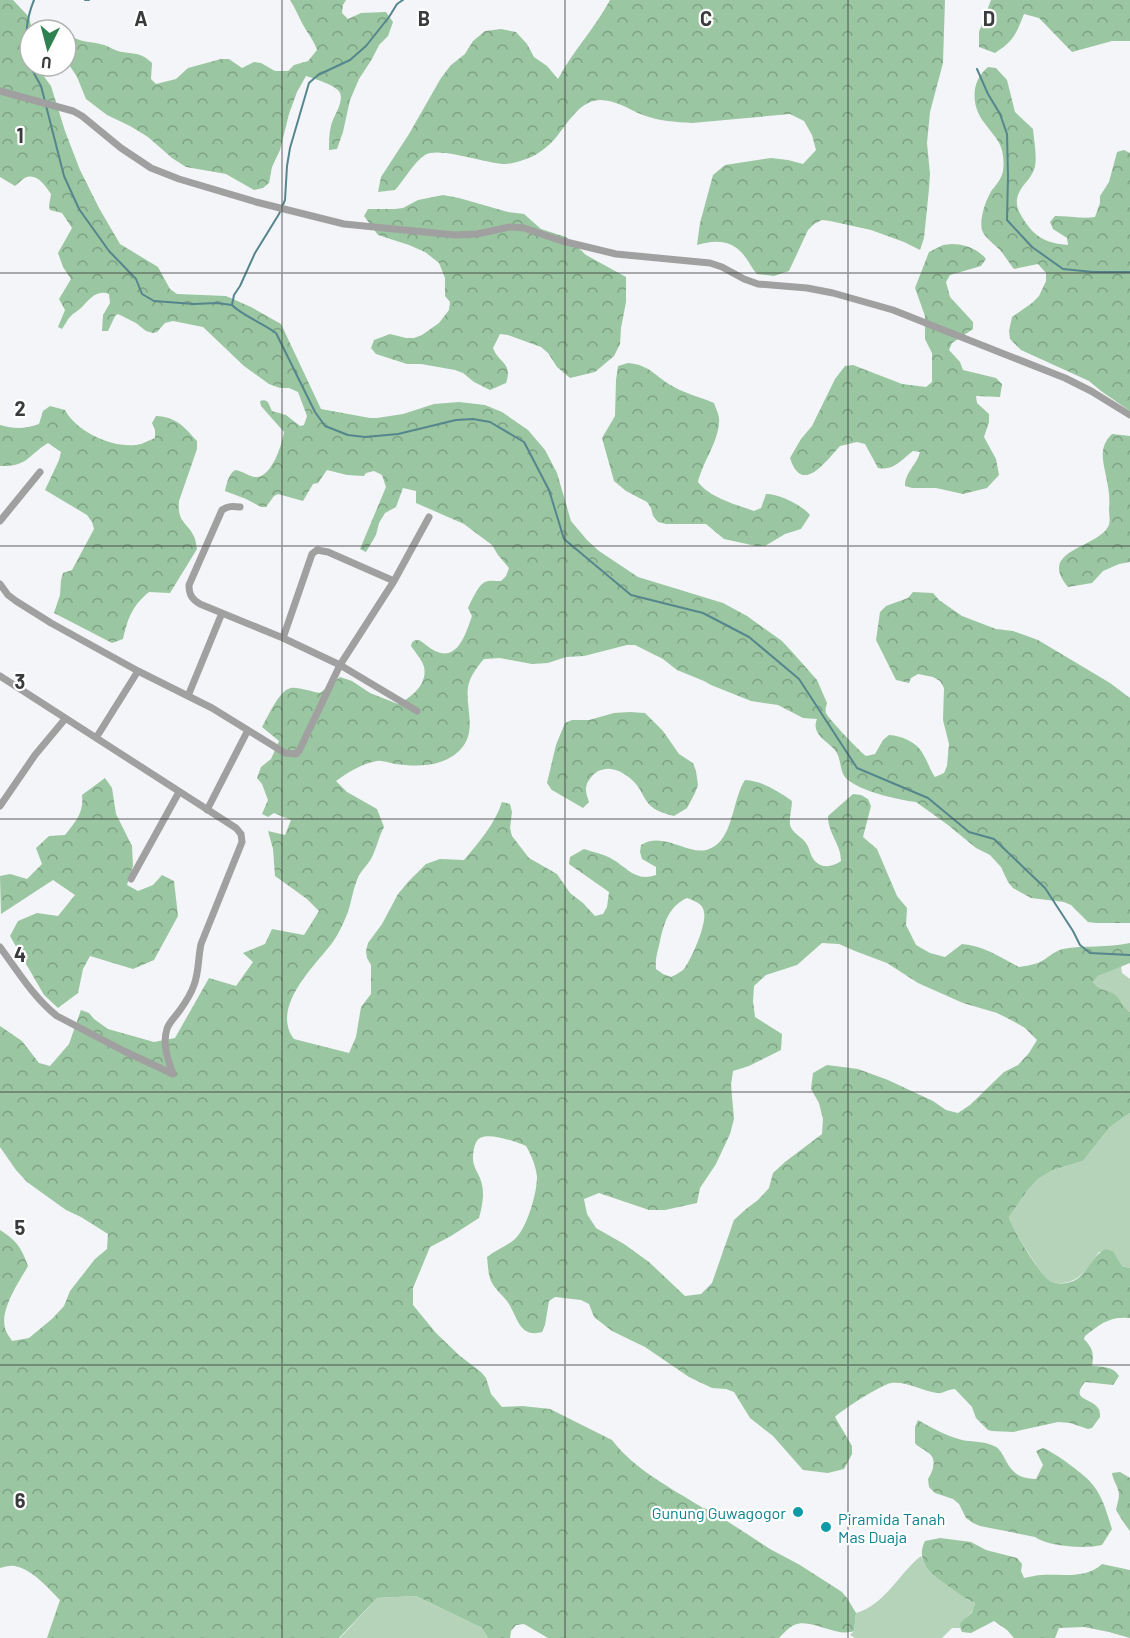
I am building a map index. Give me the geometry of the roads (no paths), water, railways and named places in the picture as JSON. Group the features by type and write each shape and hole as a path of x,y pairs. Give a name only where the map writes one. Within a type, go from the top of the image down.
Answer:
{"street":[{"path":"0,91 74,111 121,148 152,168 179,179 255,202 344,224 455,236 510,227 524,228 562,241 616,254 710,263 758,284 807,288 833,293 893,310 1065,378 1130,415"},
{"path":"0,521 40,472"},
{"path":"240,507 231,506 222,510 189,585 193,600 340,665 417,711"},
{"path":"0,584 8,595 42,618 138,671 212,708 285,753 296,754 340,665 394,581 429,517"},
{"path":"283,638 312,554 317,550 328,552 394,581"},
{"path":"188,696 222,613"},
{"path":"96,738 138,671"},
{"path":"0,676 236,828 241,834 242,842 201,944 194,986 167,1028 166,1056 173,1074 57,1016 20,975 0,947"},
{"path":"0,806 35,756 65,719"},
{"path":"207,810 248,730"},
{"path":"131,879 179,792"}],"waterway":[{"path":"28,18 34,0"},
{"path":"232,305 234,295 255,253 285,200 290,148 309,83 318,75 350,60 366,46 397,4 403,0"},
{"path":"977,69 1000,114 1007,134 1007,220 1032,247 1063,269 1130,272"},
{"path":"37,78 41,86 64,176 79,209 109,251 136,279 142,294 154,301 232,305 276,333 315,412 325,426 348,435 365,437 398,434 456,420 473,419 490,422 524,442 549,490 564,539 631,595 703,613 749,637 799,679 857,768 928,798 969,832 994,839 1045,888 1080,945 1090,953 1130,955"}],"place":[{"name":"Gunung Guwagogor","path":"798,1512"},
{"name":"Piramida Tanah Mas Duaja","path":"826,1527"}]}
